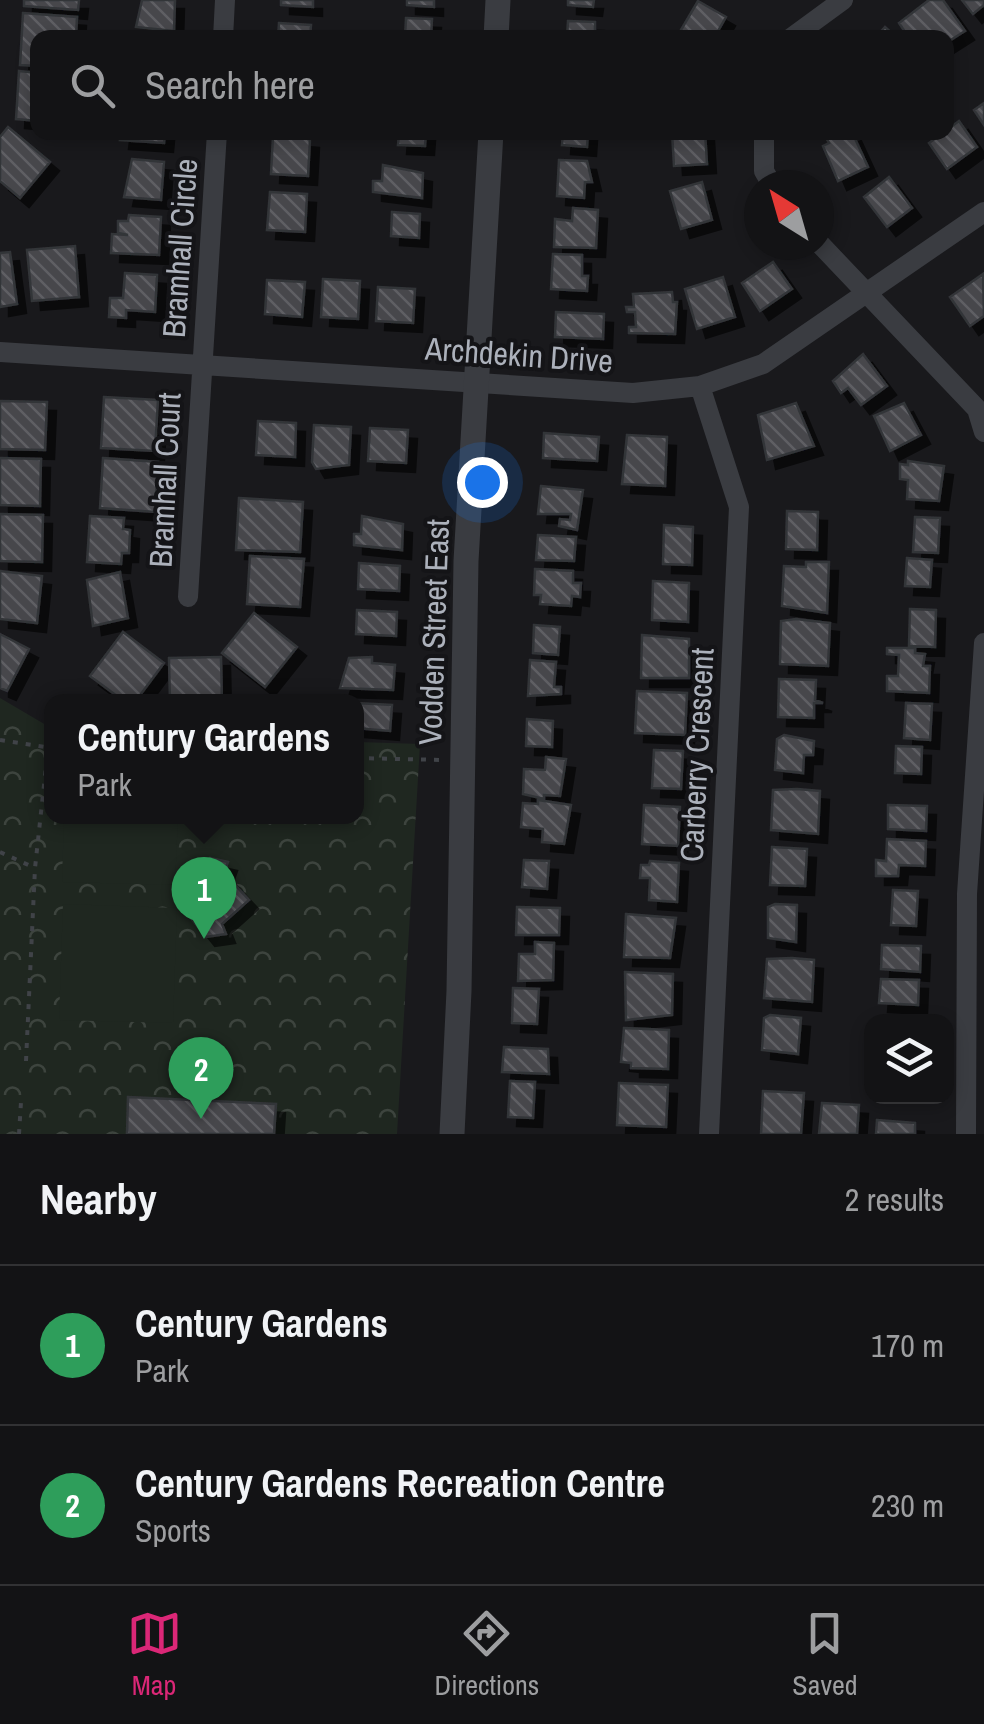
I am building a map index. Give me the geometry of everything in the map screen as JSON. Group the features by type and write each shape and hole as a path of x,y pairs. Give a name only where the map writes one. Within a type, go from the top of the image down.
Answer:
{"street":[{"path":"223,30 225,0"},
{"path":"496,30 498,0"},
{"path":"802,30 843,0"},
{"name":"Bramhall Circle","path":"202,367 216,140"},
{"name":"Vodden Street East","path":"452,1134 466,561 491,140"},
{"path":"764,140 764,170"},
{"name":"Archdekin Drive","path":"0,352 633,393 700,386 763,364 868,296 984,212"},
{"path":"834,259 977,409 984,432"},
{"name":"Bramhall Court","path":"188,597 202,367"},
{"name":"Carberry Crescent","path":"700,386 739,507 709,1134"},
{"path":"966,1134 984,643"}],"path":[{"path":"0,740 44,747"},
{"path":"364,758 462,761"},
{"path":"26,1062 35,868 44,796"},
{"path":"0,852 35,868"},
{"path":"18,1134 21,1102"}],"green space":[{"path":"0,698 44,724 44,824 364,824 364,742 420,744 397,1134 0,1134"},
{"path":"64,824 178,824 175,885 62,882"},
{"path":"63,904 177,908 173,1023 59,1020"}],"building":[{"path":"24,0 79,0 78,10 24,6"},
{"path":"142,0 175,0 174,30 136,27"},
{"path":"281,0 313,0 313,7 281,5"},
{"path":"407,0 434,0 434,7 407,5"},
{"path":"568,0 594,0 593,7 568,5"},
{"path":"929,0 943,0 965,31 954,38 954,30 904,30 899,23"},
{"path":"962,0 984,0 984,5 973,14"},
{"path":"698,1 726,17 719,30 681,30"},
{"path":"23,13 77,17 76,30 30,30 30,66 20,65"},
{"path":"406,18 432,19 431,30 405,30"},
{"path":"568,21 595,22 595,30 567,30"},
{"path":"279,23 311,25 311,30 279,30"},
{"path":"19,71 30,72 30,120 16,119"},
{"path":"984,103 984,125 974,110"},
{"path":"959,121 977,147 947,169 929,143 954,140 954,125"},
{"path":"8,127 50,162 20,198 0,181 0,137"},
{"path":"120,140 164,140 164,143"},
{"path":"273,140 310,140 308,176 271,174"},
{"path":"398,140 425,140 425,146 398,145"},
{"path":"562,140 587,140 587,147 562,145"},
{"path":"672,140 706,140 707,164 674,166"},
{"path":"827,140 856,140 868,167 838,181 823,146 829,143"},
{"path":"132,159 164,162 161,200 124,197"},
{"path":"559,160 587,161 592,182 585,182 584,198 557,196"},
{"path":"383,165 423,173 422,198 373,192 373,181 382,181"},
{"path":"889,177 912,208 887,227 864,197"},
{"path":"702,182 712,220 681,229 670,191"},
{"path":"270,192 307,194 305,232 267,230"},
{"path":"573,208 598,210 596,248 554,247 555,219 572,221"},
{"path":"392,212 420,214 419,238 391,236"},
{"path":"129,215 161,217 159,255 111,253 112,234 128,235 118,233 118,221 128,221"},
{"path":"75,246 79,297 32,301 27,250"},
{"path":"10,252 17,304 0,307 0,253"},
{"path":"553,254 582,255 582,276 588,276 587,291 551,289"},
{"path":"773,262 792,289 760,311 742,283"},
{"path":"125,273 157,275 155,312 126,310 126,318 109,317 110,298 123,298"},
{"path":"983,274 984,316 970,326 950,297"},
{"path":"723,277 735,317 697,329 685,289"},
{"path":"323,279 360,281 358,319 321,317"},
{"path":"267,280 305,282 302,317 265,314"},
{"path":"378,287 415,289 413,323 376,321"},
{"path":"672,292 673,302 677,302 675,334 629,333 629,327 636,327 635,312 627,312 626,307 634,307 633,294"},
{"path":"556,312 604,314 603,339 555,337"},
{"path":"863,354 887,386 861,405 848,388 841,393 833,381"},
{"path":"104,397 158,400 155,451 101,448"},
{"path":"0,401 47,402 45,450 0,449"},
{"path":"796,403 814,446 767,460 758,415"},
{"path":"904,403 921,435 890,451 874,416"},
{"path":"258,421 296,423 295,457 256,455"},
{"path":"314,425 351,427 349,465 316,469 312,462"},
{"path":"370,428 408,430 406,463 368,461"},
{"path":"544,433 599,437 597,461 543,458"},
{"path":"627,435 667,437 665,486 622,484"},
{"path":"0,458 41,459 40,506 0,505"},
{"path":"103,458 158,462 155,512 100,508"},
{"path":"908,461 944,466 939,501 907,499 908,480 900,479 900,464 908,465"},
{"path":"541,486 583,490 577,530 559,526 560,519 570,520 571,514 538,514"},
{"path":"239,498 303,502 300,552 236,550"},
{"path":"787,511 818,512 817,550 786,549"},
{"path":"0,514 43,515 42,562 0,561"},
{"path":"90,516 124,518 123,529 130,530 129,553 122,553 121,564 87,562"},
{"path":"362,516 403,524 402,550 354,545 354,534 361,534"},
{"path":"915,517 940,518 938,553 913,552"},
{"path":"664,525 693,527 692,565 663,564"},
{"path":"538,535 576,537 574,561 536,560"},
{"path":"250,556 304,559 300,607 247,604"},
{"path":"907,558 932,560 930,587 905,586"},
{"path":"806,562 829,562 827,613 782,606 784,566 806,567"},
{"path":"359,563 400,566 399,591 358,589"},
{"path":"535,569 573,571 573,583 581,583 580,597 572,596 571,606 540,604 541,595 534,595"},
{"path":"0,571 42,576 37,623 0,619"},
{"path":"120,572 128,618 93,626 87,580"},
{"path":"653,581 689,583 688,622 652,620"},
{"path":"910,609 936,610 935,647 909,646"},
{"path":"357,610 397,612 396,636 356,634"},
{"path":"254,613 297,647 265,687 222,653"},
{"path":"781,621 830,623 828,666 780,664"},
{"path":"534,625 560,627 558,655 533,653"},
{"path":"123,632 164,663 141,694 114,694 90,676"},
{"path":"0,634 29,649 7,691 0,688"},
{"path":"642,635 689,639 689,678 641,678"},
{"path":"887,648 915,648 915,653 925,654 923,666 930,666 929,693 887,691 887,676 898,676 899,655 887,654"},
{"path":"221,657 222,694 170,694 169,658"},
{"path":"372,657 372,663 395,665 393,690 340,688 349,658"},
{"path":"530,660 556,662 554,687 561,687 561,694 528,696"},
{"path":"779,679 816,680 815,700 823,703 814,703 814,718 778,717"},
{"path":"637,691 687,693 685,735 635,733"},
{"path":"364,703 392,705 390,731 364,729"},
{"path":"906,703 932,704 930,740 904,738"},
{"path":"527,719 553,721 552,747 526,746"},
{"path":"784,735 814,741 813,755 804,755 803,773 775,770 777,739"},
{"path":"896,746 922,747 921,774 895,773"},
{"path":"654,750 683,751 681,789 652,788"},
{"path":"546,757 566,759 560,796 544,795 544,799 523,794 524,769 545,770"},
{"path":"773,790 820,791 818,834 771,830"},
{"path":"538,800 571,805 564,844 542,842 543,829 521,827 523,803 538,804"},
{"path":"644,805 680,807 678,846 642,844"},
{"path":"888,805 927,806 926,831 888,829"},
{"path":"887,839 926,841 925,866 899,865 898,876 876,876 876,860 886,861"},
{"path":"772,847 807,849 805,886 770,885"},
{"path":"210,858 228,862 224,873 249,900 222,924 226,934 206,937 185,911 183,889"},
{"path":"524,860 549,861 547,889 522,887"},
{"path":"650,861 679,863 677,902 649,900 650,878 640,878 641,865 649,865"},
{"path":"893,890 918,891 916,926 891,925"},
{"path":"797,905 796,942 768,938 768,907"},
{"path":"517,907 560,908 559,935 516,935"},
{"path":"626,914 676,918 670,958 624,957"},
{"path":"535,942 554,943 553,980 518,981 519,954 535,954"},
{"path":"882,945 921,946 920,972 881,969"},
{"path":"767,959 814,960 812,1002 764,998"},
{"path":"625,972 673,974 672,1015 626,1020"},
{"path":"881,979 919,980 918,1005 879,1003"},
{"path":"513,988 539,989 537,1024 512,1023"},
{"path":"764,1018 801,1018 798,1054 762,1050"},
{"path":"624,1028 669,1030 668,1069 631,1068 631,1063 621,1062"},
{"path":"504,1047 548,1049 549,1074 502,1072"},
{"path":"510,1081 535,1082 533,1118 508,1117"},
{"path":"619,1083 668,1085 666,1127 617,1125"},
{"path":"763,1091 804,1093 801,1134 761,1134"},
{"path":"128,1097 276,1104 274,1134 127,1134"},
{"path":"822,1103 859,1105 857,1134 819,1134"},
{"path":"877,1120 915,1123 915,1134 876,1134"}],"place":[{"name":"Century Gardens","path":"204,939"},
{"name":"Century Gardens Recreation Centre","path":"201,1119"}]}
